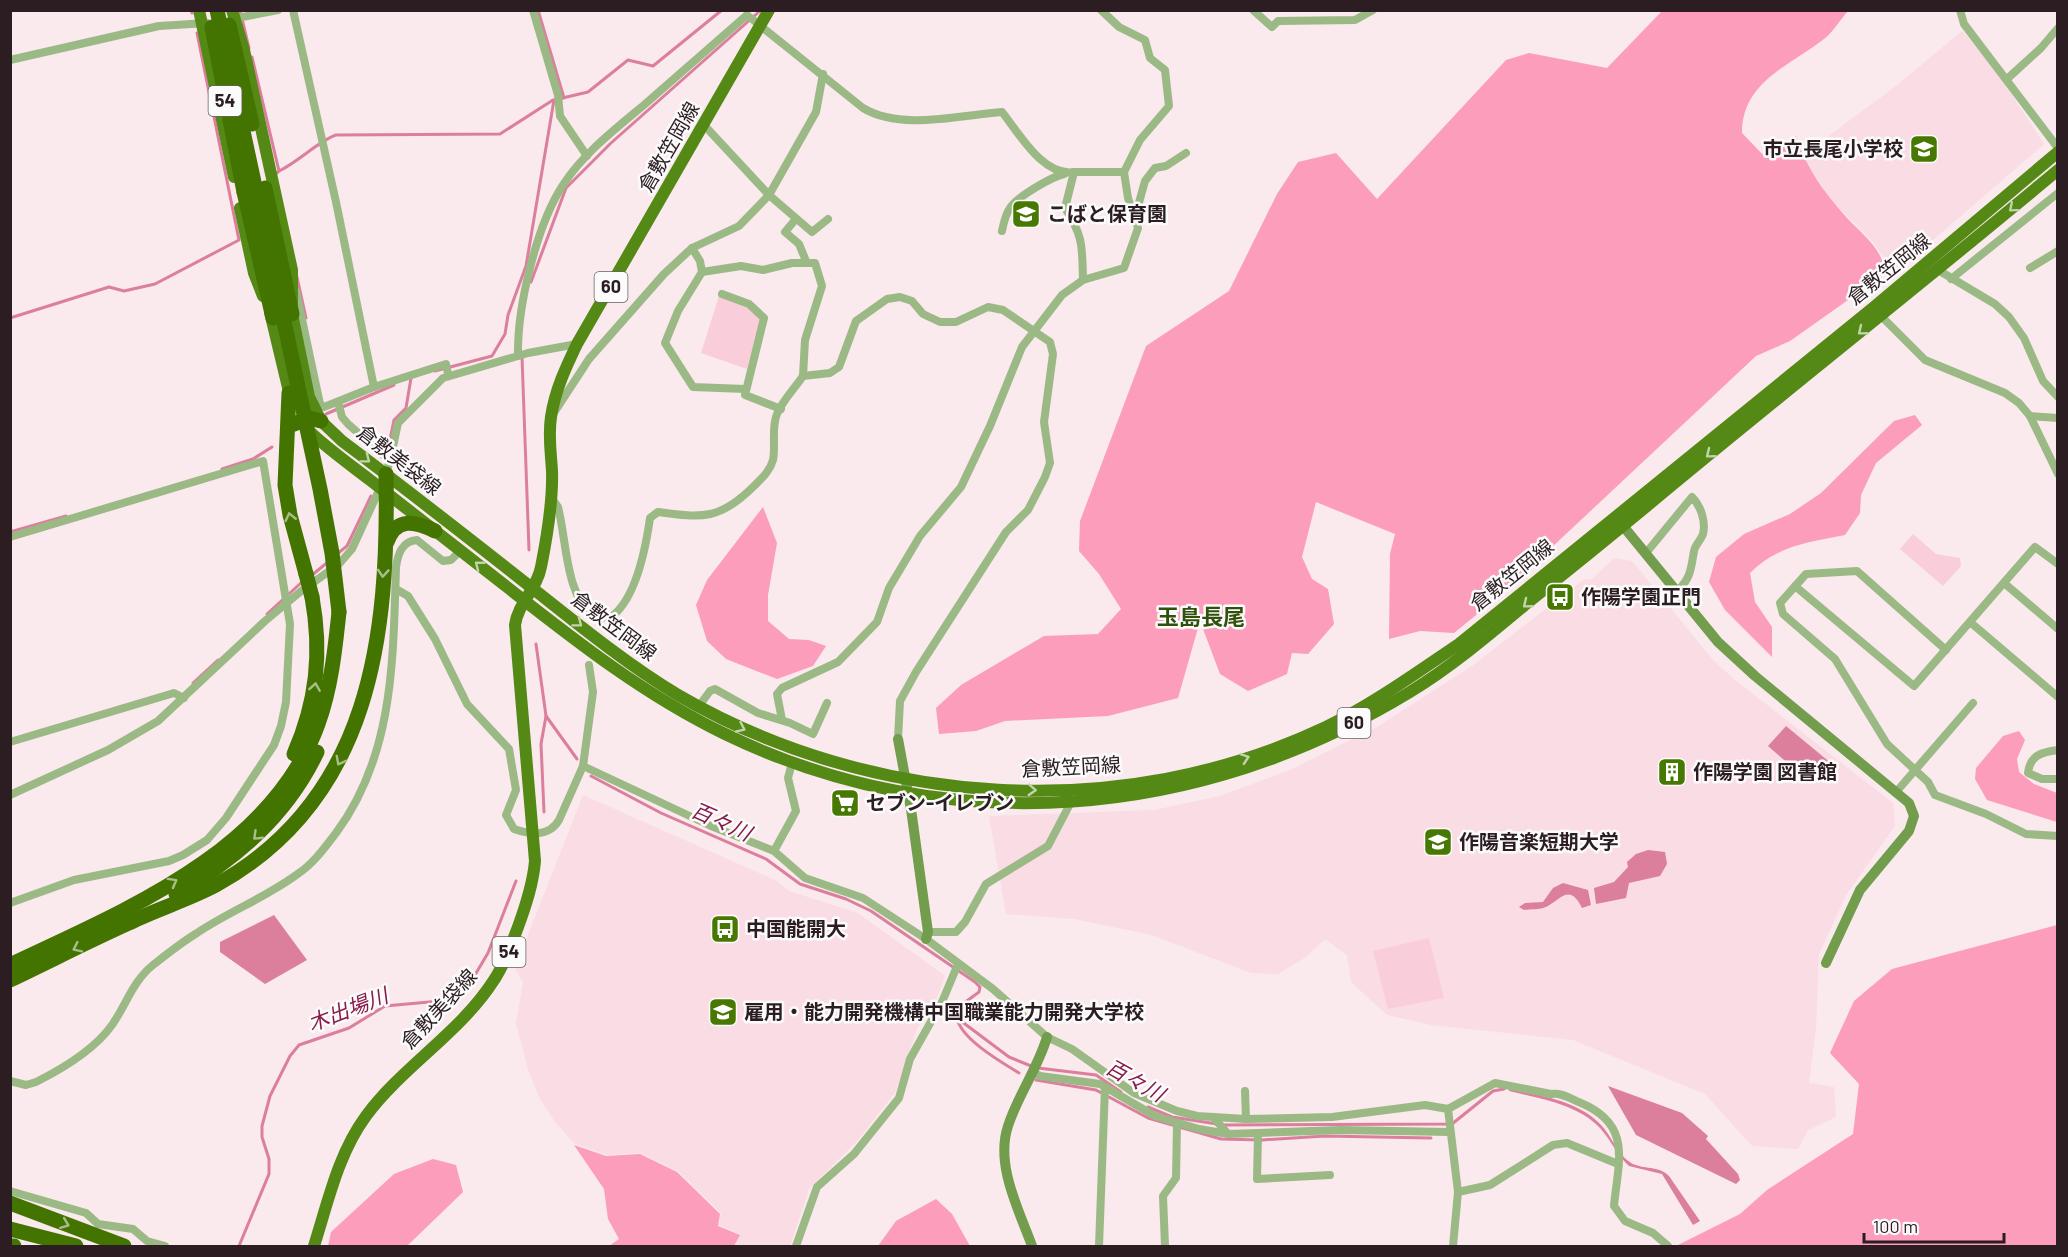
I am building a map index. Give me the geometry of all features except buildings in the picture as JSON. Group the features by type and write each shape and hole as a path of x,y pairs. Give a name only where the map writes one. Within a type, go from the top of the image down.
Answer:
{"highway":[{"name":"54","path":"210,10 214,48 273,318"},
{"path":"129,922 230,859 263,831 290,799 314,758 332,713 340,672 339,612 332,553 217,10"},
{"name":"54","path":"235,15 236,46 292,314"},
{"path":"259,816 292,759 312,704 318,643 312,597 287,500 289,393"},
{"path":"287,436 300,420 309,418 321,422"},
{"path":"10,980 129,922 196,894 236,873 293,826 326,786 349,743 367,693 378,639 385,547 386,479"},
{"path":"385,547 394,528 405,523 418,523 435,531"},
{"path":"10,964 196,868 231,843 259,816 291,778 317,726 332,671 339,612"},
{"path":"10,1203 124,1246"},
{"path":"10,1229 76,1246"}],"main road":[{"name":"倉敷美袋線","path":"198,10 254,273 273,318 289,393 300,420 317,439 386,479 435,531 523,599"},
{"name":"倉敷笠岡線","path":"769,10 756,21 704,125 577,344 556,392 551,416 550,497 541,566 531,588 635,667 699,706 753,734 871,773 937,785 1052,792 1136,783 1219,767 1274,748 1326,726 1405,681 1459,644 1614,516 1877,312 1938,270 2058,171"},
{"name":"倉敷美袋線","path":"235,15 292,270 292,314 309,397 321,422 386,479 531,588 523,599 516,618 515,639 533,833 532,885 502,966 470,1011 381,1096 364,1118 342,1161 314,1246"},
{"name":"倉敷笠岡線","path":"523,599 608,663 670,704 724,733 792,763 908,795 1070,804 1137,796 1222,776 1278,758 1331,736 1413,690 1467,652 1623,526 1877,312 2058,150"}],"street":[{"path":"10,60 159,26 200,24 235,15 278,10"},
{"path":"293,10 374,387"},
{"path":"533,10 558,99 560,116 566,128 588,155 597,162"},
{"path":"782,720 777,694 782,688 838,662 877,622 889,588 920,536 961,487 990,426 1022,347 1033,331 1062,295 1083,280 1124,268 1136,240 1138,228 1125,184 1125,172 1140,140 1169,106 1169,89 1165,70 1150,58 1145,40 1119,27 1101,10"},
{"path":"1253,10 1272,27 1278,21 1354,20 1373,10"},
{"path":"1960,10 1964,24 2058,150"},
{"path":"518,356 517,327 521,301 547,233 553,202 564,184 588,155 747,15 863,108 883,118 950,120 967,114 1002,112 1046,164 1064,174"},
{"path":"2007,79 2041,48 2058,28"},
{"path":"551,416 589,359 626,315 692,248 739,226 769,195 816,112 823,74"},
{"path":"704,125 795,220 804,223 812,232 828,219"},
{"path":"1135,217 1139,199 1149,175 1155,168 1166,166 1186,153"},
{"path":"1002,231 1005,216 1014,203 1042,183 1074,172 1125,172"},
{"path":"1074,172 1065,208 1077,225 1081,241 1083,280"},
{"path":"1951,279 2058,193"},
{"path":"795,220 785,232 799,244 806,261"},
{"path":"692,248 700,261 702,272 678,311 665,343 693,387 745,389"},
{"path":"2030,268 2058,251"},
{"path":"550,497 558,507 575,590 581,607 594,618 611,617 622,605 639,573 646,551 650,518 658,512 694,517 710,516 727,510 740,501 768,472 773,462 777,414 803,376 805,340 822,286 815,263 806,261 763,270 741,266 702,272"},
{"path":"292,270 320,404 324,407 339,406 374,387 424,369 446,364 448,371"},
{"path":"1938,270 1995,304 2009,317 2024,338 2043,381 2058,396"},
{"path":"722,294 749,304 764,318 745,389 746,397 781,409"},
{"path":"803,376 830,373 839,367 856,321 887,299 900,297 912,301 923,314 940,322 956,322 988,307 1003,310 1050,342 1053,354 1044,422 1050,463 1028,510 1006,532 916,672 900,701 897,739 908,795 927,935"},
{"path":"1877,312 1925,360 2005,393 2019,403 2030,416 2058,474"},
{"path":"10,795 138,734 184,698 287,598 346,558 386,479 398,423 448,371 577,344"},
{"path":"339,406 348,424 386,479"},
{"path":"2030,416 2058,418"},
{"path":"10,537 263,461 290,624 289,668 281,726 274,745 254,780 207,840 169,861 74,880 10,903"},
{"path":"1646,553 1692,497 1703,518 1703,533 1694,551 1694,561 1688,580 1678,590"},
{"path":"1614,516 1678,590 1718,642 1755,676 1909,803 1914,816 1912,824 1860,890 1826,963"},
{"path":"10,1081 26,1084 36,1082 93,1045 111,1027 136,983 153,965 197,932 274,891 302,872 322,851 351,812 376,757 391,679 398,558 407,542 421,541 443,561 451,560 461,550"},
{"path":"1795,586 1914,687 2035,548 2058,564"},
{"path":"1946,650 1857,572 1806,574 1780,603 1783,614 1835,659 1887,744 1928,782 1935,795 1986,814 2026,834 2058,836"},
{"path":"2004,584 2058,629"},
{"path":"396,589 408,596 435,639 467,704 509,749 516,790 508,810 507,820 514,829 545,833 554,828 583,766 593,692 589,665"},
{"path":"1970,622 2056,693"},
{"path":"699,706 710,691 715,689 758,713 782,720 813,734 827,704"},
{"path":"10,742 174,693 184,698"},
{"path":"1897,791 1973,703"},
{"path":"2058,750 2041,752 2029,763 2028,773 2042,779 2058,779"},
{"path":"774,851 796,811 788,778 792,763"},
{"path":"583,766 711,826 774,851 805,878 863,898 927,935 957,966 993,989 1047,1037 1072,1049 1103,1084 1155,1116 1177,1126 1258,1138 1332,1130 1449,1131"},
{"path":"927,935 956,932 986,884 1048,846 1070,804"},
{"path":"796,1246 817,1187 854,1154 899,1098 910,1059 952,983 957,966"},
{"path":"1032,1246 1005,1168 1004,1144 1008,1126 1035,1069 1047,1037"},
{"path":"1035,1069 1040,1076 1103,1084 1156,1104 1197,1116 1214,1118 1332,1117 1425,1105 1448,1109 1495,1083 1551,1094 1557,1093 1589,1107 1611,1126 1621,1148 1614,1206 1625,1221 1653,1233 1668,1246"},
{"path":"1099,1246 1103,1084"},
{"path":"1245,1091 1246,1119"},
{"path":"1448,1109 1458,1192 1453,1246"},
{"path":"1332,1117 1332,1130"},
{"path":"1214,1118 1227,1132"},
{"path":"1165,1246 1163,1196 1176,1178 1177,1126"},
{"path":"1258,1138 1257,1179 1330,1175"},
{"path":"1458,1192 1490,1185 1553,1145 1567,1143 1618,1162"},
{"path":"10,1191 86,1213 98,1224 133,1229 147,1241 165,1246"}],"shaded area":[{"path":"1662,11 1848,11 1824,39 1783,67 1759,88 1744,115 1742,133 1766,158 1796,136 1811,171 1823,189 1878,253 1885,268 1882,276 1790,341 1756,356 1503,593 1454,633 1420,631 1389,639 1390,554 1395,534 1316,502 1302,557 1312,579 1328,589 1334,624 1308,654 1292,653 1287,674 1248,691 1220,674 1200,621 1178,698 1108,716 1005,721 976,731 939,734 936,708 961,685 1044,636 1098,634 1121,609 1099,574 1079,551 1080,521 1146,346 1229,291 1277,194 1298,162 1336,153 1377,199 1506,60 1529,53 1607,68"},
{"name":"市立長尾小学校","path":"1962,31 1988,59 2044,144 1895,273 1873,242 1833,202 1808,168 1803,155 1896,86"},
{"path":"719,296 749,308 760,319 747,369 701,353"},
{"path":"1915,415 1922,425 1876,463 1861,495 1860,513 1845,535 1794,546 1771,557 1750,573 1755,602 1772,627 1772,657 1725,610 1709,582 1716,557 1744,534 1790,514 1821,493 1894,421"},
{"path":"763,507 777,543 768,595 768,621 789,639 809,640 826,646 813,666 777,679 726,659 707,641 696,605 707,580"},
{"path":"1913,534 1936,554 1960,558 1961,566 1943,586 1900,549"},
{"name":"作陽音楽短期大学","path":"1614,558 1632,561 1713,660 1735,680 1893,803 1895,826 1846,895 1819,954 1816,1028 1809,1083 1834,1087 1836,1117 1808,1130 1798,1149 1752,1146 1705,1094 1573,1040 1431,1025 1387,1015 1351,982 1347,955 1325,939 1306,957 1278,974 1251,973 1152,935 1074,919 1006,914 989,816 1154,810 1220,796 1290,770 1377,727 1472,666 1583,580 1592,579"},
{"path":"1786,726 1832,764 1823,774 1799,773 1768,746"},
{"path":"2019,731 2025,740 2017,759 2019,772 2034,784 2057,793 2057,822 1987,800 1975,779 1976,768 2003,736"},
{"name":"雇用・能力開発機構中国職業能力開発大学校","path":"583,795 777,881 789,891 858,913 945,976 936,1000 917,1029 895,1093 858,1140 809,1189 790,1246 735,1246 740,1234 719,1225 721,1213 678,1171 640,1153 606,1155 574,1143 555,1122 540,1099 528,1070 516,1023 523,983 515,968"},
{"path":"1648,850 1665,852 1667,864 1660,876 1629,883 1626,898 1596,904 1594,888 1614,882 1628,867 1627,862 1636,854"},
{"path":"1563,883 1588,890 1591,905 1582,908 1574,896 1566,895 1542,908 1524,910 1519,907 1525,903 1543,902 1553,888"},
{"path":"274,915 307,960 265,984 220,952 220,942"},
{"path":"2057,925 2057,1246 1676,1246 1740,1214 1767,1190 1853,1134 1859,1084 1830,1053 1854,1001 1892,969"},
{"path":"1429,938 1444,998 1388,1009 1373,951"},
{"path":"1608,1086 1682,1113 1708,1136 1706,1139 1738,1174 1740,1180 1736,1184 1636,1135"},
{"path":"1509,1088 1547,1097 1583,1111 1606,1130 1626,1160 1636,1165 1660,1170 1669,1176 1700,1221 1693,1225 1662,1174 1629,1166 1600,1128 1581,1113 1546,1100 1509,1091"},
{"path":"574,1145 606,1156 640,1154 677,1172 720,1214 718,1226 740,1235 734,1246 609,1246 619,1239 608,1219 604,1189"},
{"path":"433,1159 456,1165 463,1192 407,1246 328,1246 331,1232 394,1174"},
{"path":"936,1199 952,1214 970,1246 878,1246 896,1221"}],"waterway":[{"path":"240,10 249,48"},
{"path":"538,10 564,98"},
{"path":"435,371 492,356 505,334 508,315 526,266 554,100 588,92 628,60 653,66 722,10"},
{"path":"531,282 566,188 611,143 761,10"},
{"path":"10,318 109,287 124,291 155,284 239,240 197,33"},
{"path":"252,57 279,171 276,174"},
{"path":"279,171 323,141 336,135 500,134 553,100"},
{"path":"297,277 306,318"},
{"path":"522,357 529,550"},
{"path":"388,449 394,420 406,408 411,378"},
{"path":"326,414 394,385"},
{"path":"222,469 253,459 272,447"},
{"path":"337,554 347,546 371,496"},
{"path":"10,532 66,516"},
{"path":"312,575 328,562"},
{"path":"267,614 302,582"},
{"name":"木出場川","path":"536,644 546,716 541,744 544,812"},
{"path":"193,683 218,660"},
{"name":"百々川","path":"546,716 577,759"},
{"name":"百々川","path":"591,776 661,813 766,859 800,884 846,899 871,911 975,982 980,987 979,992 960,1006 957,1018 1009,1057 1031,1066"},
{"name":"木出場川","path":"239,1246 269,1174 269,1159 262,1137 262,1126 270,1096 290,1056 299,1045 349,1028 385,1006 451,1000 469,985 488,953 516,881"},
{"path":"957,1018 960,1026 974,1042 1019,1073"},
{"name":"百々川","path":"1038,1068 1096,1075 1121,1092"},
{"path":"1036,1080 1096,1090 1148,1118 1221,1139 1262,1140 1325,1136 1431,1138"},
{"name":"百々川","path":"1223,1125 1452,1124 1493,1091 1504,1089"},
{"name":"百々川","path":"1148,1107 1172,1117 1217,1124"}],"place":[{"name":"市立長尾小学校","path":"1924,149"},
{"name":"こばと保育園","path":"1026,214"},
{"name":"作陽学園正門","path":"1560,597"},
{"name":"作陽学園 図書館","path":"1672,772"},
{"name":"セブン-イレブン","path":"845,803"},
{"name":"作陽音楽短期大学","path":"1438,842"},
{"name":"中国能開大","path":"725,929"},
{"name":"雇用・能力開発機構中国職業能力開発大学校","path":"723,1012"}],"district":[{"name":"玉島長尾","path":"1201,617"}]}
